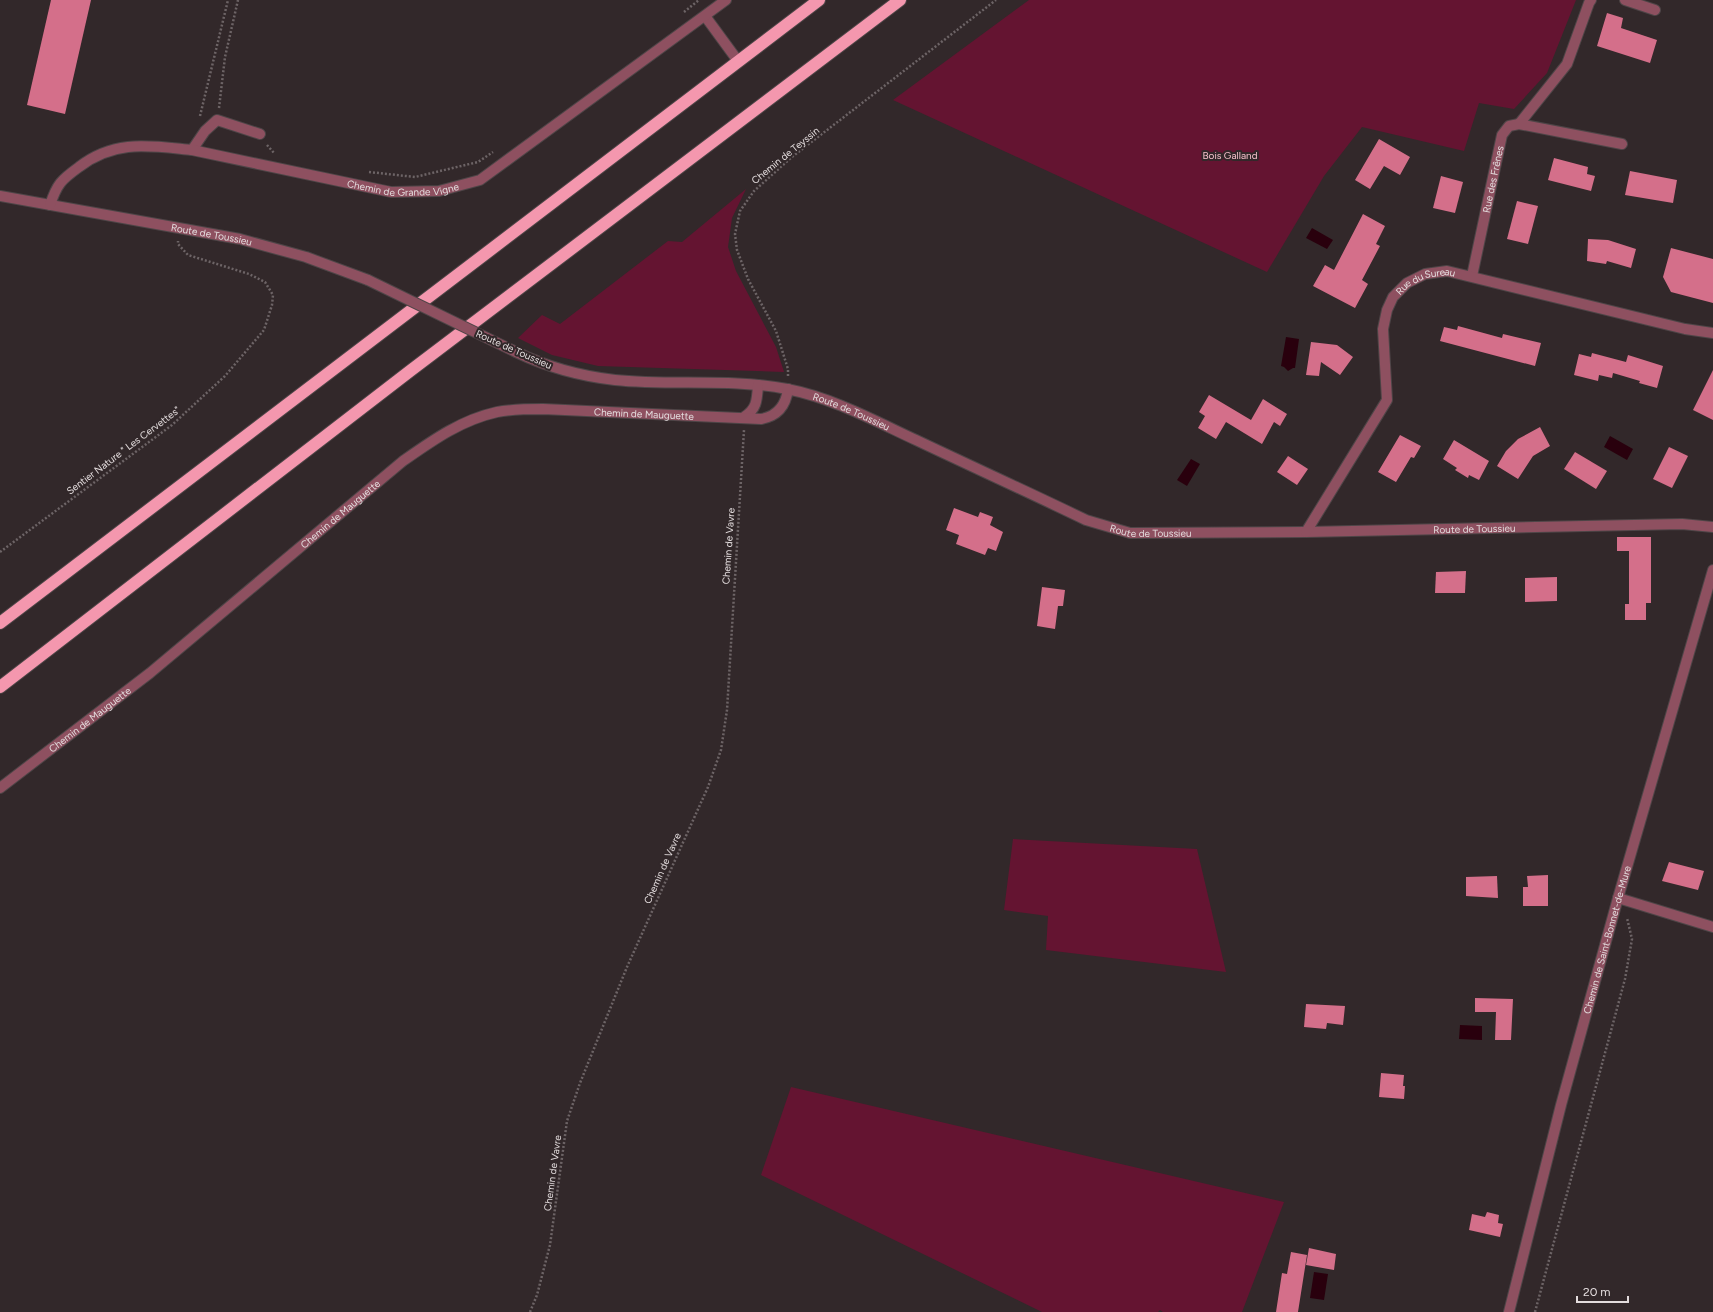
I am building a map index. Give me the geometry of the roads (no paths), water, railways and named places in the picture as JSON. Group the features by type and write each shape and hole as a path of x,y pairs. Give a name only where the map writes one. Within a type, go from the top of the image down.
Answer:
{"highway":[{"path":"0,623 819,0"},
{"path":"0,687 410,371 900,0"}],"street":[{"name":"Chemin de Grande Vigne","path":"50,205 59,183 80,165 103,152 128,146 192,150 391,192 439,191 480,180 726,0"},
{"name":"Rue des Frênes","path":"1472,276 1502,135 1509,126 1519,124 1568,64 1591,0"},
{"path":"1625,0 1655,10"},
{"path":"705,16 738,61"},
{"path":"192,150 205,131 217,120 260,134"},
{"path":"1519,124 1622,144"},
{"name":"Route de Toussieu","path":"0,196 177,227 273,247 306,257 368,280 516,352 540,363 559,369 615,380 730,383 788,389 838,403 1086,520 1130,533 1306,532 1682,524 1713,527"},
{"name":"Rue du Sureau","path":"1306,532 1387,400 1383,329 1388,310 1394,297 1407,283 1425,274 1447,270 1684,329 1713,333"},
{"path":"744,418 750,414 757,402 758,386"},
{"name":"Chemin de Mauguette","path":"0,788 150,673 380,479 446,431 478,417 498,412 523,409 762,419 771,417 780,410 785,404 788,389"},
{"name":"Chemin de Saint-Bonnet-de-Mure","path":"1509,1312 1562,1105 1618,898 1713,570"},
{"path":"1618,898 1713,927"}],"park label":[{"name":"Bois Galland","path":"1230,155"}]}
